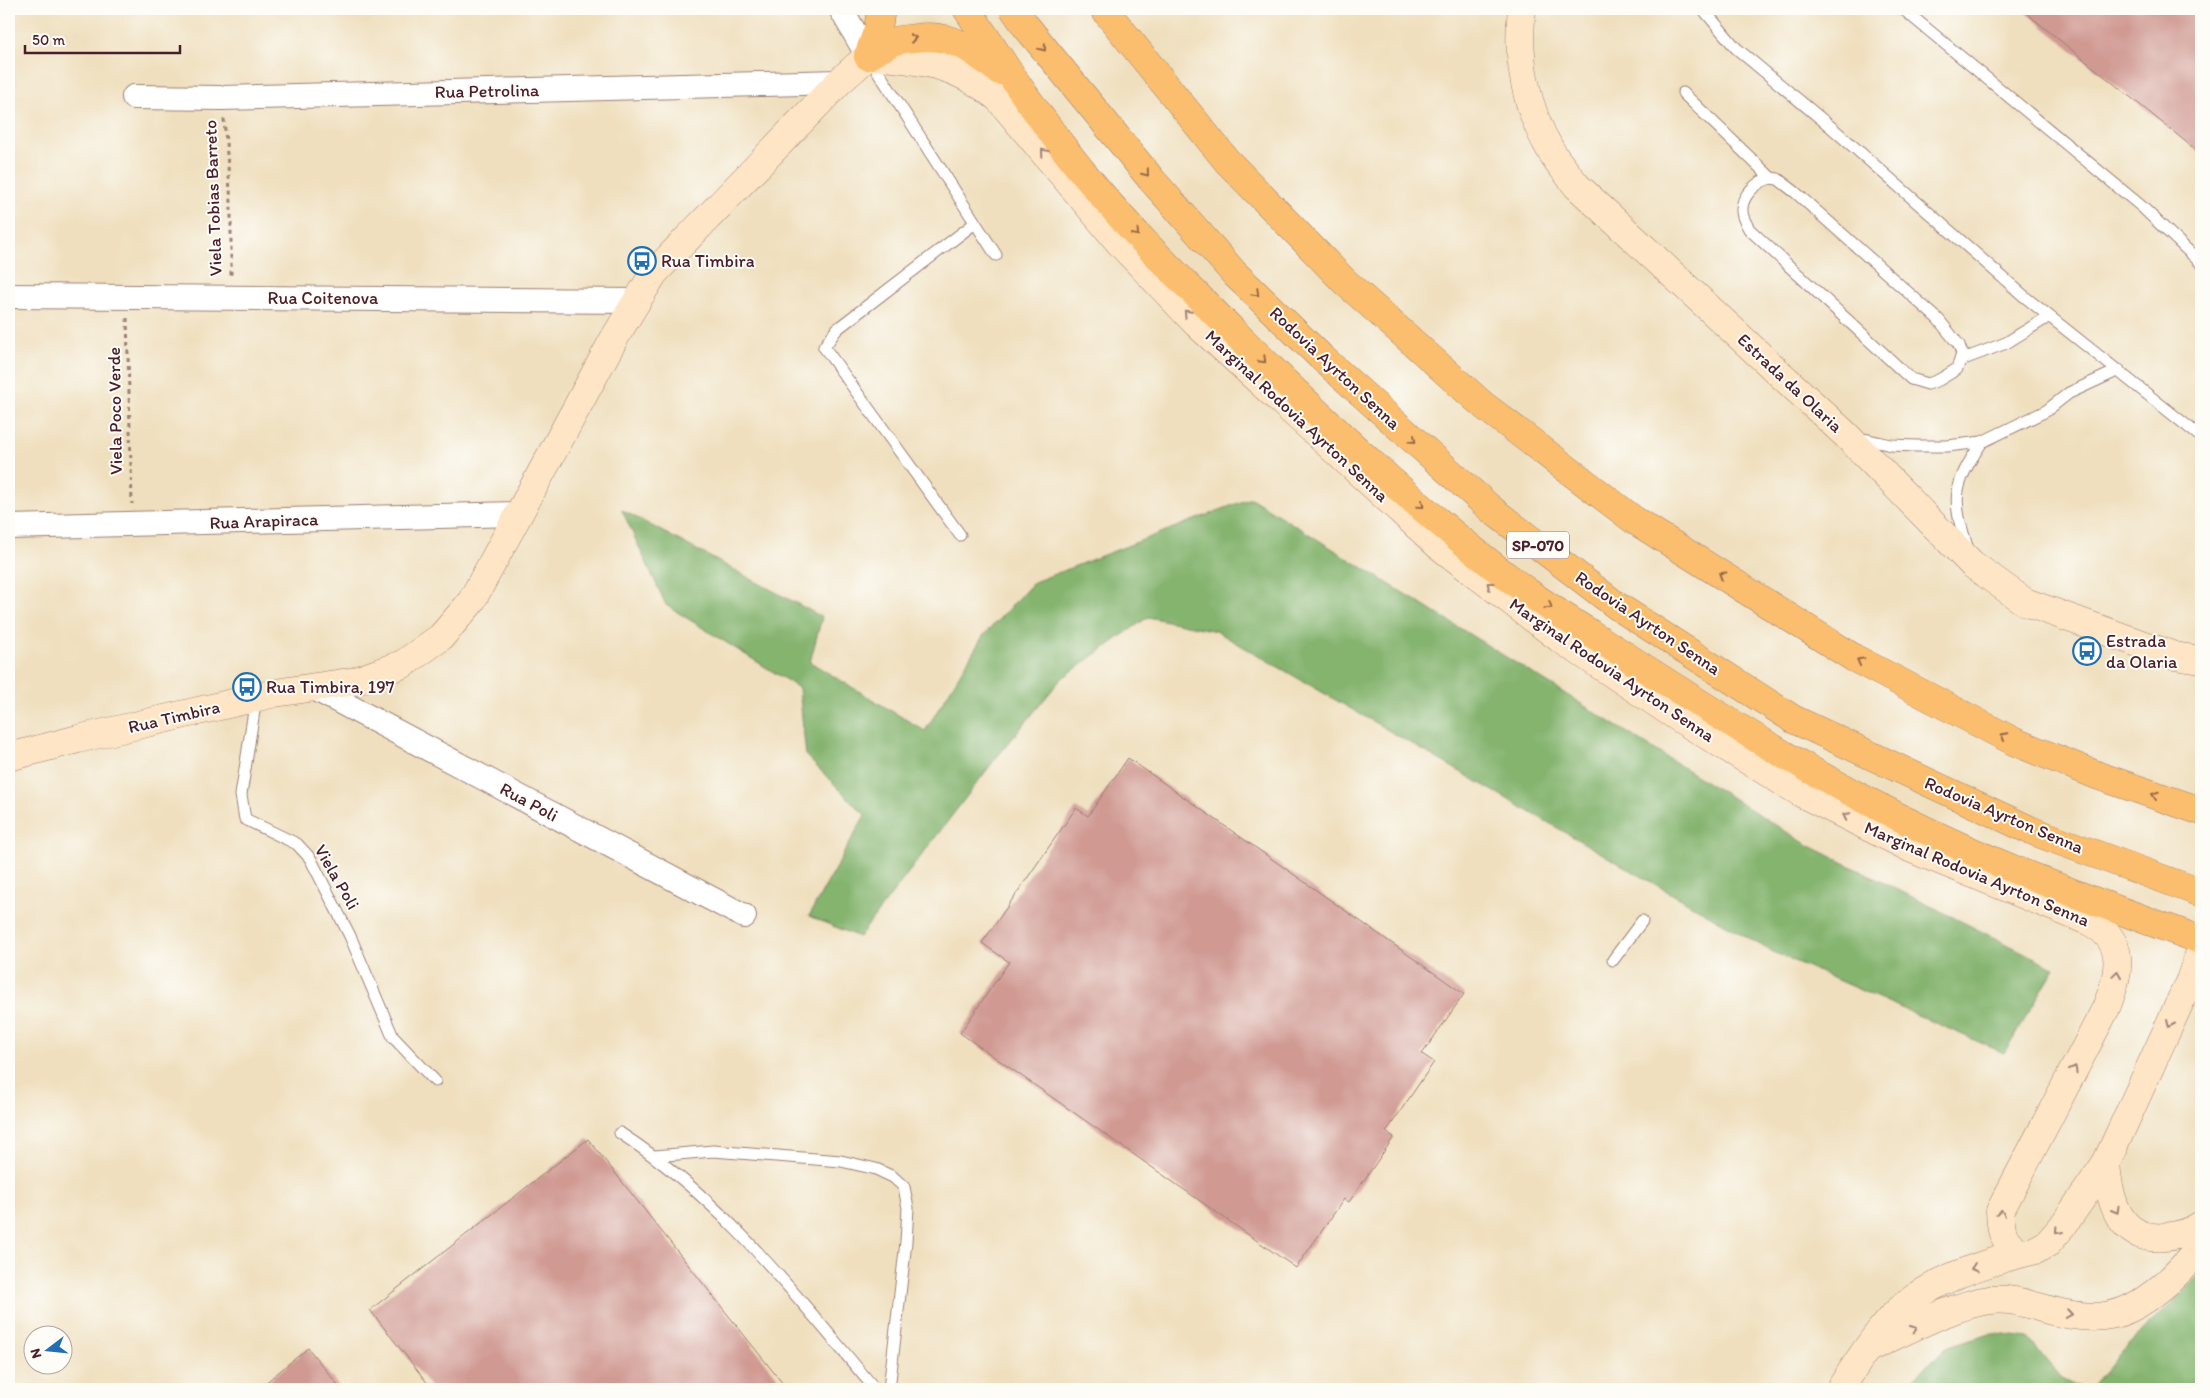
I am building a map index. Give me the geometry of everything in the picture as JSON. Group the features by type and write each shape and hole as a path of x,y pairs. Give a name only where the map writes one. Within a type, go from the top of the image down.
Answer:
{"highway":[{"path":"868,56 878,29 881,9"},
{"name":"Marginal Rodovia Ayrton Senna","path":"966,9 1018,86 1067,153 1145,244 1294,392 1447,527 1530,594 1721,716 1824,777 1888,812 1952,843 2201,940"},
{"name":"Rodovia Ayrton Senna","path":"1014,9 1151,179 1235,274 1321,357 1492,510 1617,606 1793,719 2030,830 2201,893"},
{"path":"1104,9 1227,161 1344,281 1483,405 1634,520 1854,658 2015,742 2099,776 2201,811"},
{"path":"868,56 896,41 922,37 955,40 973,50 1018,86"}],"street":[{"path":"841,9 868,56"},
{"name":"Estrada da Olaria","path":"1522,9 1521,63 1530,103 1551,151 1577,186 1846,435 1972,564 2024,602 2174,656 2201,672"},
{"name":"Rua Timbira","path":"9,757 275,693 356,681 403,664 441,637 471,602 615,337 654,273 839,82 868,56"},
{"name":"Marginal Rodovia Ayrton Senna","path":"868,56 909,58 957,70 982,84 998,98 1119,242 1197,324 1438,545 1559,638 1682,720 1801,793 1912,849 2088,921 2104,931 2117,953 2119,964 2116,985 2106,1008 2000,1211 2003,1236 2008,1245 2021,1253"},
{"name":"Rua Petrolina","path":"134,97 222,98 839,82"},
{"name":"Rua Coitenova","path":"9,296 638,300"},
{"name":"Rua Arapiraca","path":"9,527 520,514"},
{"name":"Estrada da Olaria","path":"2174,656 2201,660"},
{"name":"Rua Poli","path":"314,688 744,916"},
{"path":"1840,1389 1884,1326 1923,1293 1955,1275 2021,1253 2036,1250 2048,1243 2062,1227 2106,1163 2190,980 2201,949"},
{"path":"2106,1163 2112,1204 2135,1233 2152,1239 2172,1237 2196,1229 2201,1225"},
{"path":"1869,1348 1962,1306 1991,1300 2013,1300 2060,1313 2084,1317 2110,1315 2137,1305 2170,1279 2201,1244"}],"lane":[{"path":"1703,9 1736,48 1831,127 2048,317 2119,370 2201,437"},
{"path":"1903,9 2142,206 2201,262"},
{"path":"868,56 996,255"},
{"path":"1682,93 1771,178"},
{"path":"1771,178 1778,179 1795,192 1938,319 1959,345 1962,354 1961,360 1957,368 1938,380 1928,384 1911,380 1750,229 1743,218 1743,201 1758,182 1771,178"},
{"path":"960,535 824,347 837,329 975,223"},
{"path":"1961,360 2006,342 2048,317"},
{"path":"1846,435 1891,445 1947,446 1982,442 2046,410 2070,394 2119,370"},
{"path":"1972,564 1959,521 1956,497 1966,466 1982,442"},
{"name":"Viela Poli","path":"256,698 241,795 245,819 297,844 310,858 350,936 392,1037 435,1080"},
{"path":"1613,960 1642,921"},
{"path":"620,1133 655,1156 735,1227 771,1266 875,1389"},
{"path":"655,1156 713,1152 841,1161 876,1169 893,1177 904,1187 908,1208 906,1242 889,1389"}],"path":[{"name":"Viela Tobias Barreto","path":"222,98 231,202 230,298"},
{"name":"Viela Poco Verde","path":"126,297 132,524"}],"green space":[{"path":"1251,498 1806,844 2055,968 2004,1053 1771,951 1216,631 1148,617 1061,679 993,762 859,937 809,916 865,815 806,756 799,688 666,605 622,510 822,617 810,662 925,731 983,636 1034,582"},
{"path":"2201,1274 2201,1389 2090,1389 2123,1350"},
{"path":"1989,1333 2028,1338 2059,1376 2083,1389 1900,1389 1949,1346"}],"building":[{"path":"2021,9 2201,9 2201,154"},
{"path":"1128,758 1464,994 1422,1054 1434,1062 1386,1132 1394,1137 1349,1202 1344,1199 1296,1268 960,1033 1009,962 982,943 1076,808 1088,816"},
{"path":"588,1139 787,1389 432,1389 370,1310"},
{"path":"308,1348 341,1389 258,1389"}],"place":[{"name":"Rua Timbira","path":"642,261"},
{"name":"Estrada da Olaria","path":"2087,651"},
{"name":"Rua Timbira, 197","path":"247,687"}]}
